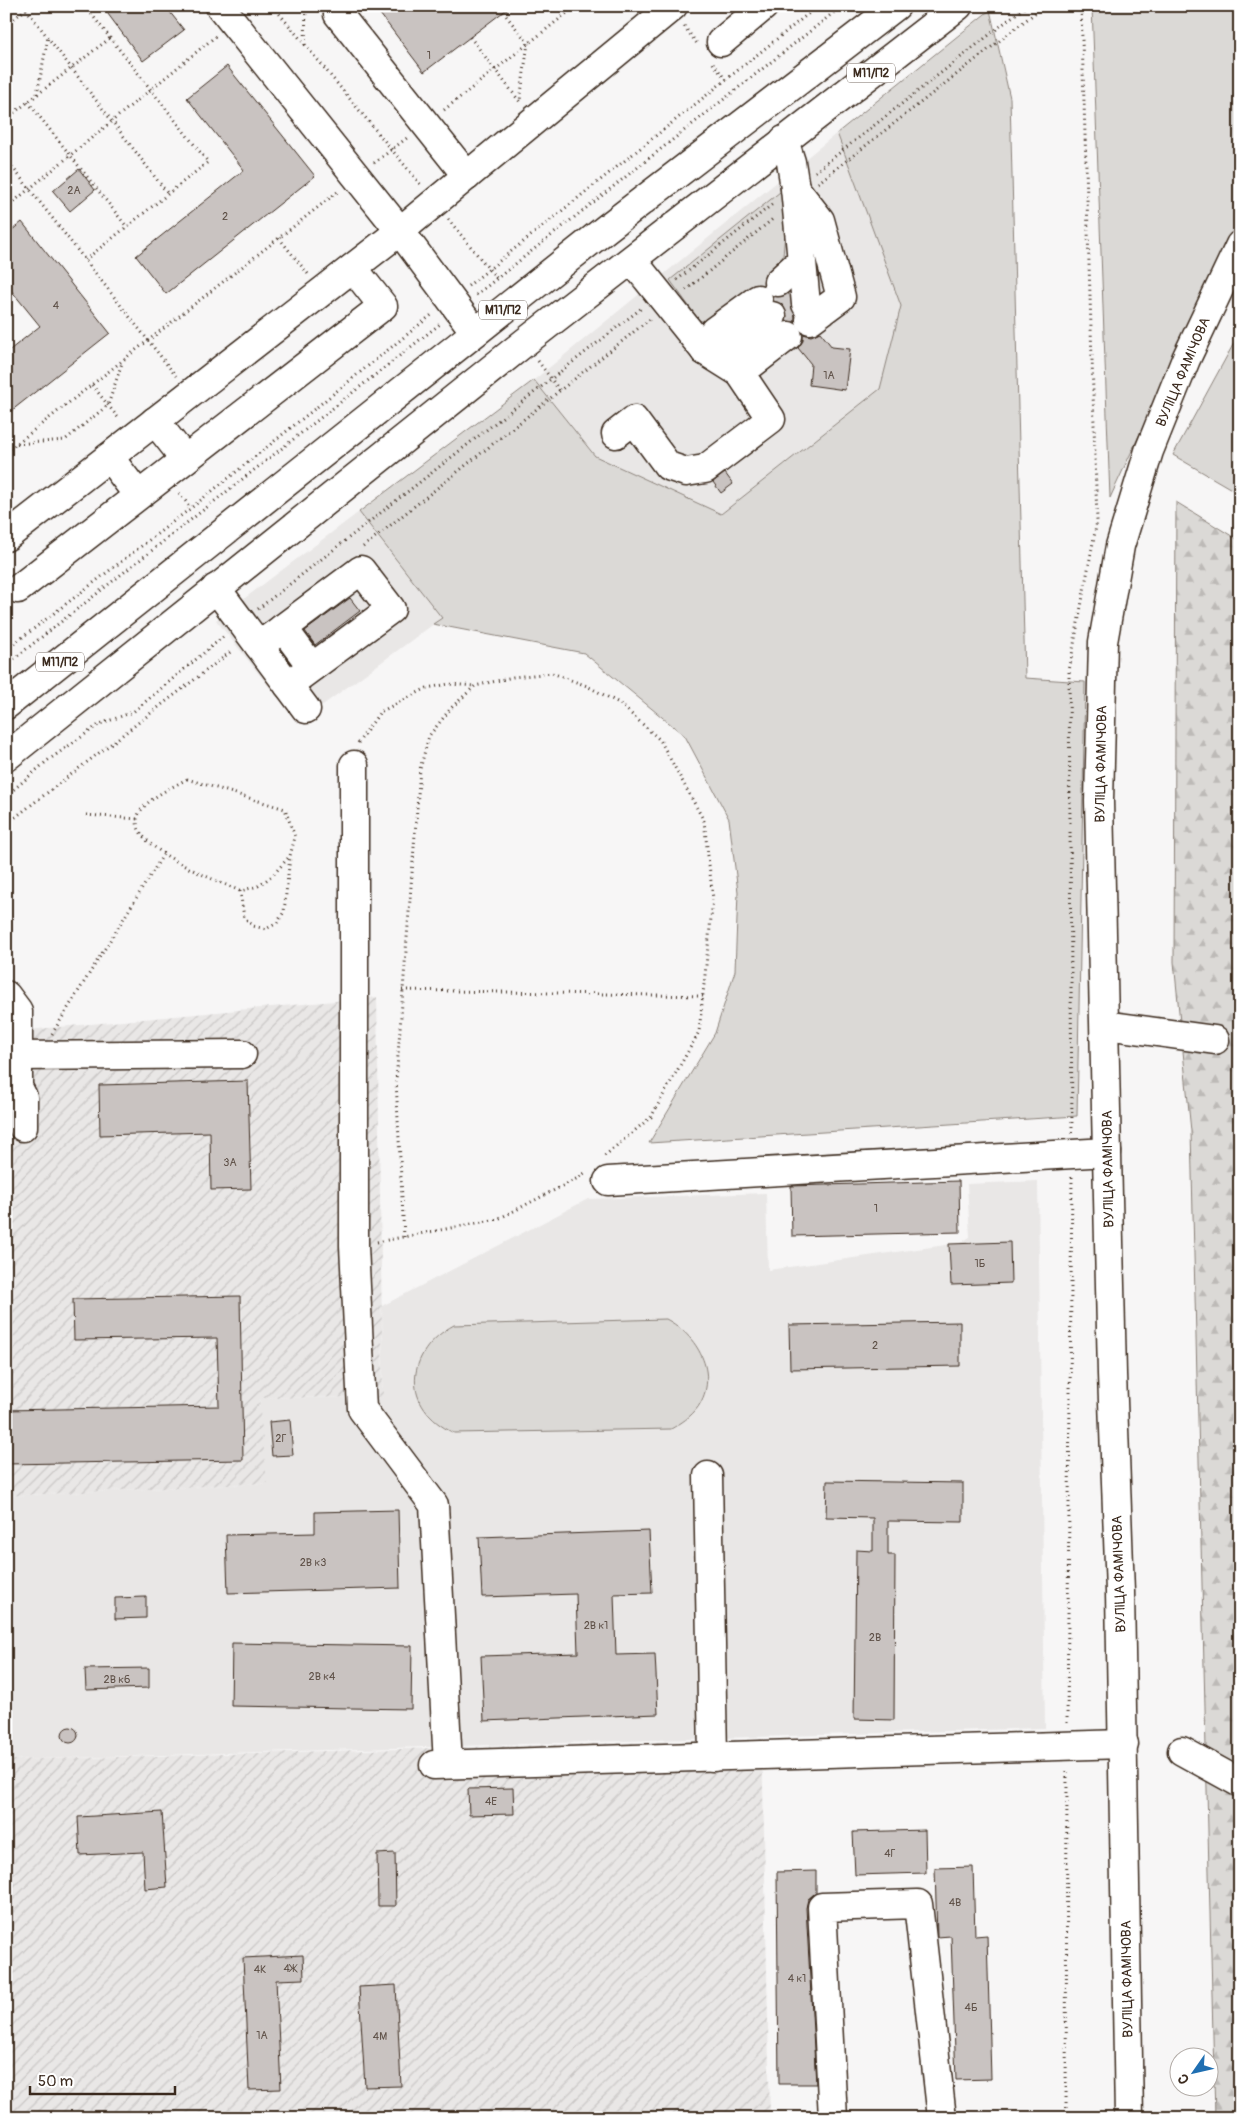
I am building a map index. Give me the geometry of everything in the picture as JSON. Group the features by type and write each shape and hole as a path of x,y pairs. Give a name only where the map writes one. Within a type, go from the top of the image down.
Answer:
{"main road":[{"path":"6,537 400,231 467,176 527,111 673,6"},
{"path":"721,42 764,6"},
{"name":"М11/П2","path":"6,705 475,332 896,6"},
{"name":"М11/П2","path":"6,757 216,588 784,140 958,6"},
{"path":"227,14 400,231 475,332"},
{"path":"338,14 467,176"},
{"path":"740,373 790,302 797,194 791,162 784,140"},
{"path":"705,351 734,356 790,302 841,297 820,220 797,194"},
{"name":"ВУЛІЦА ФАМІЧОВА","path":"1128,2118 1124,1744 1112,1374 1100,772 1103,642 1120,546 1149,451 1186,359 1240,245"},
{"path":"616,434 634,420 668,466 686,472 704,469 771,419 740,373 705,351 632,260"},
{"path":"18,588 383,306 353,268"},
{"path":"156,421 184,459"},
{"path":"109,457 138,495"},
{"path":"250,634 283,628 362,570 391,609 288,685"},
{"path":"216,588 306,709"},
{"path":"283,628 312,667"},
{"path":"354,765 354,1246 362,1409 434,1505 441,1765 1124,1744"},
{"path":"6,995 18,1011 29,1056 12,1090 23,1097 23,1126"},
{"path":"1105,1025 1215,1040"},
{"path":"29,1056 242,1054"},
{"path":"600,1169 1072,1155 1108,1152"},
{"path":"708,1476 713,1757"},
{"path":"1182,1751 1240,1783"},
{"path":"833,2118 822,1907 918,1904 942,2118"}],"path":[{"path":"84,6 208,162 85,260"},
{"path":"305,46 306,6"},
{"path":"6,452 576,6"},
{"path":"6,665 454,304 818,6"},
{"path":"6,650 842,6"},
{"path":"6,821 13,818 250,634 797,194 1026,6"},
{"path":"359,550 663,300 797,194 1044,6"},
{"path":"1066,2118 1072,1155 1069,671 1097,521 1081,6"},
{"path":"6,25 28,8 168,194"},
{"path":"503,12 528,43 527,111"},
{"path":"6,208 150,90 227,14"},
{"path":"37,95 48,37"},
{"path":"470,37 527,111"},
{"path":"6,119 110,38"},
{"path":"28,102 127,227"},
{"path":"6,159 190,394"},
{"path":"279,238 323,292"},
{"path":"16,444 65,440 108,405 122,361"},
{"path":"6,796 47,762 100,724 133,712 250,634"},
{"path":"354,765 358,742 380,712 427,688 449,684 475,686 513,677 552,673 587,686 619,703 660,740 704,821 713,899 699,1032 650,1117 600,1169 578,1178 498,1219 354,1246"},
{"path":"404,1236 396,1081 420,769 429,736 451,708 475,686"},
{"path":"240,891 244,917 254,926 266,929 277,923 284,912 290,856 296,836 285,809 187,779 159,794 141,810 138,819 140,834 162,855 240,891 258,886 272,876 290,856"},
{"path":"86,815 138,819"},
{"path":"29,1056 162,855"},
{"path":"402,990 703,996"}],"shaded area":[{"path":"837,133 901,306 880,389 721,514 595,456 534,380"},
{"path":"359,512 442,618 298,723 216,620"},
{"path":"377,997 383,1397 259,1398 267,1483 6,1496 6,1042 17,1031"},
{"path":"1038,1181 1045,1728 6,1760 6,1496 266,1483 259,1398 383,1397 382,1306 588,1199 766,1193 768,1270 960,1243 970,1237 967,1184"},
{"path":"762,1739 770,2118 6,2118 6,1760"}],"green space":[{"path":"1092,6 1240,6 1240,218 1110,498"},
{"path":"990,10 1010,98 1025,678 1085,682 1077,1116 649,1143 715,1033 735,971 738,892 729,819 685,736 584,653 433,624 442,618 359,512 534,380 595,456 721,514 880,389 901,306 837,133"},
{"path":"785,188 788,202 782,266 775,279 755,296 705,322 699,320 670,280"},
{"path":"1240,332 1240,494 1173,455"},
{"path":"1176,502 1240,541 1240,2118 1215,2118 1214,2096 1218,2096 1218,2046 1213,2046 1191,1131 1174,962"},
{"path":"666,1319 677,1326 696,1345 706,1369 707,1382 704,1394 695,1411 671,1429 454,1433 437,1422 425,1409 418,1395 415,1380 418,1364 425,1350 437,1336 454,1325"}],"building":[{"path":"102,6 165,6 184,30 143,61"},
{"path":"374,6 511,6 424,72"},
{"path":"227,66 315,176 166,294 136,256 244,170 187,98"},
{"path":"79,169 95,190 70,211 53,191"},
{"path":"22,222 110,333 6,415 6,353 40,326 6,284 6,235"},
{"path":"788,294 795,322 787,321 785,307 773,301 773,297 781,297"},
{"path":"820,332 832,347 850,349 845,390 809,385 811,364 798,348 803,341 803,334 811,336"},
{"path":"725,473 733,484 721,493 713,482"},
{"path":"350,598 360,611 315,645 305,631"},
{"path":"248,1081 251,1189 211,1190 210,1132 100,1135 99,1085"},
{"path":"959,1181 960,1232 792,1236 791,1186"},
{"path":"1010,1242 1011,1283 951,1285 949,1244"},
{"path":"240,1296 243,1460 6,1464 6,1410 219,1406 217,1338 74,1340 73,1299"},
{"path":"960,1322 960,1366 790,1369 789,1325"},
{"path":"290,1420 293,1455 272,1456 269,1422"},
{"path":"827,1481 963,1483 963,1522 888,1521 888,1555 895,1555 894,1720 854,1719 856,1550 873,1551 873,1518 826,1517"},
{"path":"398,1510 400,1588 228,1593 226,1535 315,1533 315,1512"},
{"path":"649,1531 652,1593 614,1594 616,1655 655,1654 658,1714 484,1721 481,1656 578,1653 576,1594 482,1597 479,1537"},
{"path":"146,1597 146,1618 115,1619 115,1598"},
{"path":"232,1643 412,1646 411,1709 231,1706"},
{"path":"149,1668 149,1688 86,1690 85,1669"},
{"path":"70,1727 76,1729 78,1735 76,1741 70,1743 64,1741 62,1735 64,1729"},
{"path":"513,1788 514,1814 469,1815 468,1789"},
{"path":"162,1812 167,1887 145,1889 143,1852 80,1855 78,1817"},
{"path":"925,1830 926,1873 855,1875 853,1832"},
{"path":"395,1853 396,1906 378,1906 377,1854"},
{"path":"973,1867 975,1936 987,1935 991,2079 956,2080 951,1936 937,1937 935,1868"},
{"path":"816,1871 816,1893 808,1899 806,1908 816,2084 779,2084 777,1872"},
{"path":"303,1955 304,1979 276,1980 281,2089 249,2090 243,1958"},
{"path":"396,1985 401,2086 365,2087 359,1987"}],"tunnel":[{"path":"772,316 792,299"}]}
